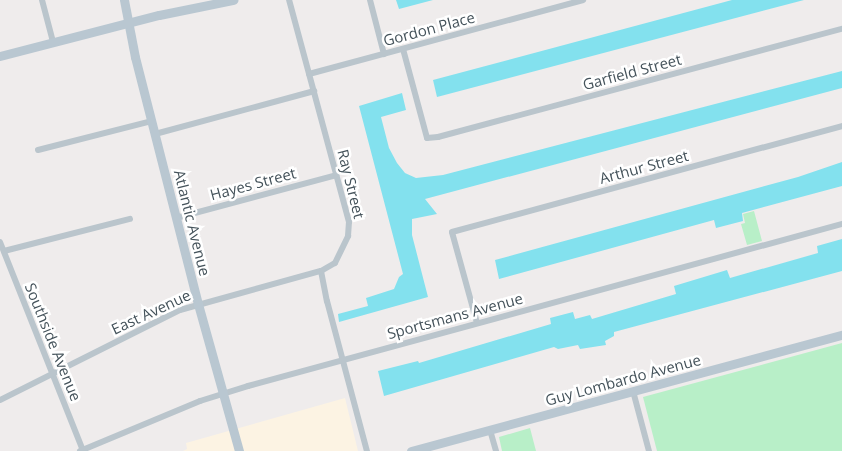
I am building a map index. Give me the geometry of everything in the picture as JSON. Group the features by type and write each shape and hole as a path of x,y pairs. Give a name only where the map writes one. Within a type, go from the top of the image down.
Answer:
{"street":[{"path":"42,0 53,42"},
{"name":"Atlantic Avenue","path":"124,0 176,218 222,394 239,451"},
{"path":"0,56 128,22 233,0"},
{"name":"Ray Street","path":"289,0 349,222 348,236 335,263 321,271"},
{"path":"370,0 384,54"},
{"name":"Gordon Place","path":"309,74 583,0"},
{"name":"Garfield Street","path":"403,49 427,138 438,137 842,29"},
{"path":"155,134 314,91"},
{"path":"38,150 152,121"},
{"name":"Arthur Street","path":"477,323 452,232 842,126"},
{"name":"Hayes Street","path":"176,218 336,175"},
{"path":"4,251 130,219"},
{"name":"Sportsmans Avenue","path":"82,451 200,401 222,394 842,224"},
{"name":"Southside Avenue","path":"0,242 82,451"},
{"path":"321,271 367,451"},
{"name":"East Avenue","path":"0,400 180,310 321,271"},
{"name":"Guy Lombardo Avenue","path":"411,451 842,335"},
{"path":"633,391 650,451"},
{"path":"490,430 496,451"}],"shaded area":[{"path":"345,398 358,451 183,451 187,449 186,443"}],"green space":[{"path":"754,211 762,241 747,245 741,224 745,223 743,214"},
{"path":"842,343 842,451 657,451 643,397"},
{"path":"530,428 536,451 502,451 499,437"}],"water":[{"path":"396,0 433,0 399,9"},
{"path":"732,0 804,0 437,97 433,80"},
{"path":"842,71 842,88 425,199 437,214 412,219 412,235 428,297 339,322 338,314 368,306 366,298 394,289 399,277 403,274 359,106 402,93 406,110 381,117 389,148 397,163 405,173 416,178 443,175"},
{"path":"842,162 842,186 742,213 743,221 716,228 714,220 499,279 495,260 798,177"},
{"path":"842,239 842,271 614,332 614,336 605,341 606,345 580,349 578,345 558,349 554,347 384,396 378,371 418,361 419,363 551,324 550,318 573,312 575,319 590,315 592,319 676,294 674,286 727,270 730,278 818,253 817,246"}]}
